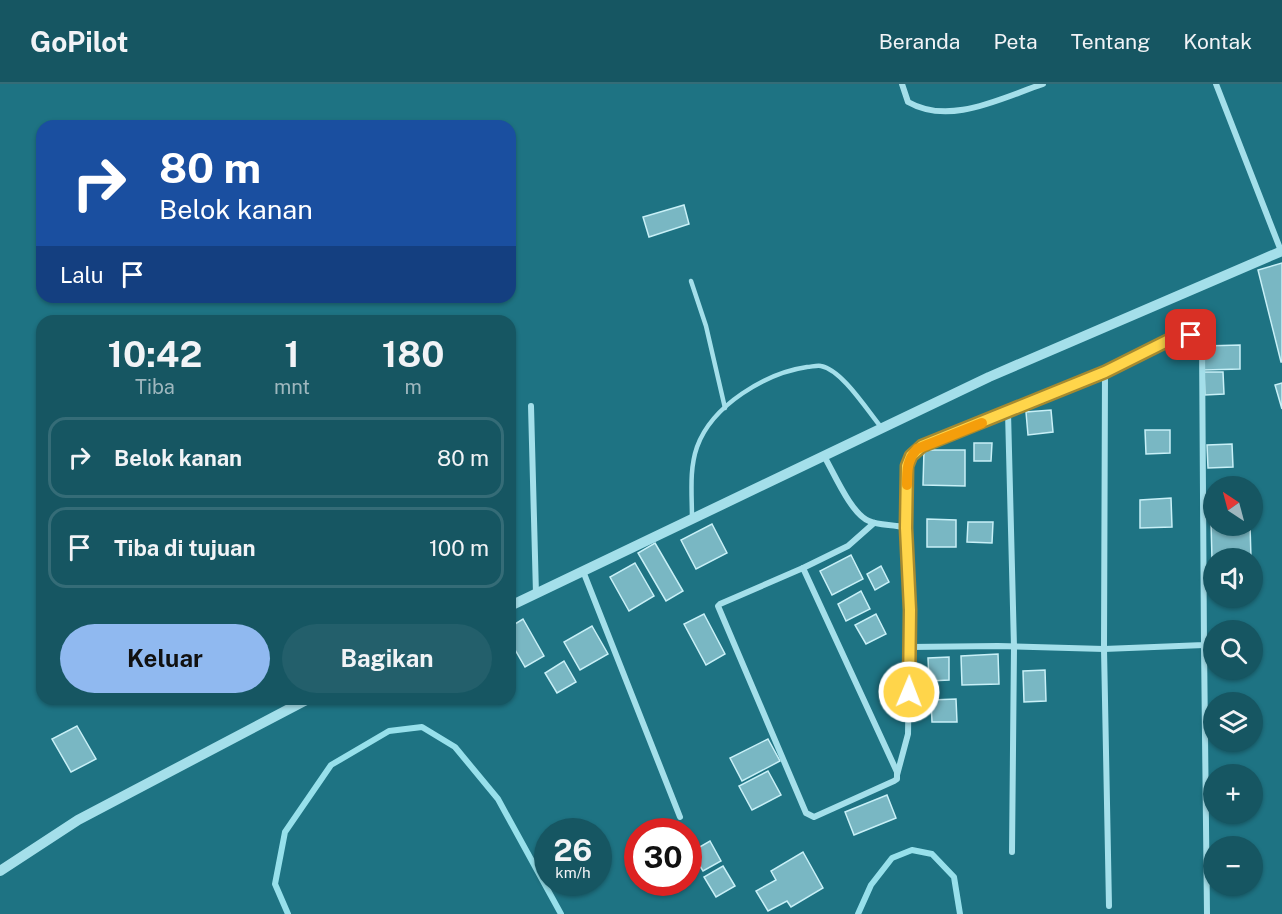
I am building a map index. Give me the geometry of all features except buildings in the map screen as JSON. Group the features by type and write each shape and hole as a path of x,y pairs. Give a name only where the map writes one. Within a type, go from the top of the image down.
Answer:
{"street":[{"path":"902,84 909,102 928,111 974,108 1042,84"},
{"path":"516,603 989,377 1281,251 1216,84"},
{"path":"874,523 848,546 718,606 806,813 814,817 897,779 908,734 910,646 906,528 907,466 911,456 922,446 1105,372 1182,335 1191,335 1202,342 1204,620"},
{"path":"1105,372 1104,649 1109,906"},
{"path":"531,406 536,594"},
{"path":"1008,412 1014,646 1012,852"},
{"path":"824,456 854,508 866,520 906,528"},
{"path":"803,568 897,775"},
{"path":"583,571 680,818"},
{"path":"910,646 1104,649 1203,645"},
{"path":"1204,680 1207,914"},
{"path":"0,871 78,820 297,705"}],"lane":[{"path":"691,281 706,326 725,408"},
{"path":"692,519 691,474 698,445 713,420 757,384 791,369 820,365 838,374 882,428"}],"waterway":[{"path":"288,914 275,884 285,832 331,765 389,731 422,727 455,747 498,799 561,914"},
{"path":"858,914 871,885 892,858 912,850 932,854 954,877 960,914"}],"slow traffic":[{"path":"907,485 907,466 917,449 982,423"}],"route":[{"path":"909,692 910,610 906,528 907,466 911,456 922,446 1105,372 1171,339 1191,335"}]}
